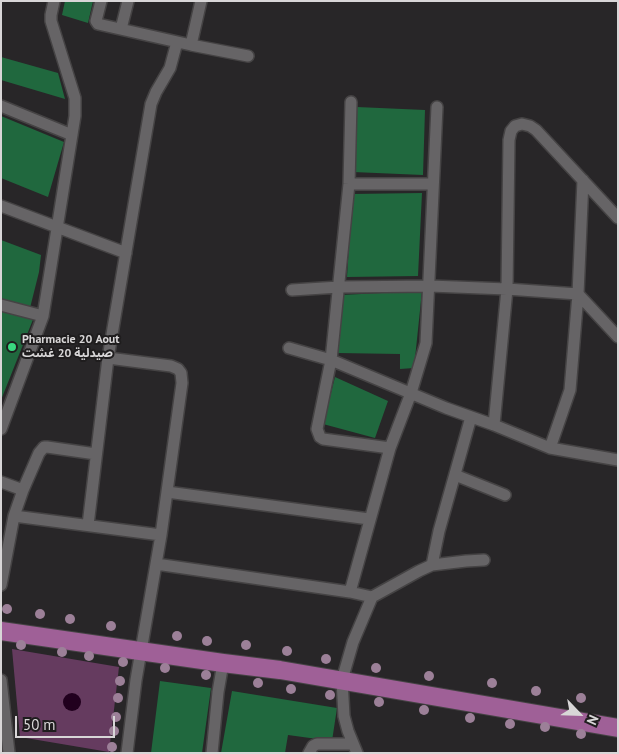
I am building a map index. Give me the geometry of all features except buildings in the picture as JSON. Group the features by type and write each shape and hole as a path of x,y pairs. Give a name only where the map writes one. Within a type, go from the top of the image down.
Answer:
{"main road":[{"path":"1,631 223,664 280,670 618,728"}],"street":[{"path":"1,429 43,316 75,116 75,98 51,21 50,15 54,1"},
{"path":"102,1 96,23 248,56"},
{"path":"122,29 128,1"},
{"path":"191,45 201,1"},
{"path":"88,526 108,358 151,104 170,68 177,42"},
{"path":"351,102 348,184 339,287 331,360 317,429 320,437 323,439 390,448"},
{"path":"1,106 72,135"},
{"path":"350,592 390,448 411,394 426,343 437,107"},
{"path":"494,425 507,289 509,140 515,126 522,124 536,130 618,218"},
{"path":"550,448 570,390 578,294 583,180"},
{"path":"348,184 433,184"},
{"path":"1,206 126,253"},
{"path":"292,290 339,287 430,286 578,294 618,337"},
{"path":"1,305 43,316"},
{"path":"289,348 331,360 411,394 550,448 618,460"},
{"path":"108,358 171,366 178,369 181,374 182,383 161,535 127,753"},
{"path":"432,565 439,532 471,417"},
{"path":"1,585 14,516 39,453 44,447 47,447 96,454"},
{"path":"455,475 504,495"},
{"path":"1,482 23,490"},
{"path":"167,492 370,519"},
{"path":"14,516 161,535"},
{"path":"309,753 313,746 317,744 355,749 344,716 342,680 353,642 372,597 432,565 484,560"},
{"path":"156,564 350,592 372,597"},
{"path":"212,753 218,692 223,664"},
{"path":"1,680 9,753"}],"shaded area":[{"path":"12,649 119,667 109,752 20,737"},
{"path":"72,693 78,696 81,702 78,708 72,711 66,708 63,702 66,696"}],"place":[{"name":"Pharmacie 20 Aout صيدلية 20 غشت","path":"12,347"}]}
